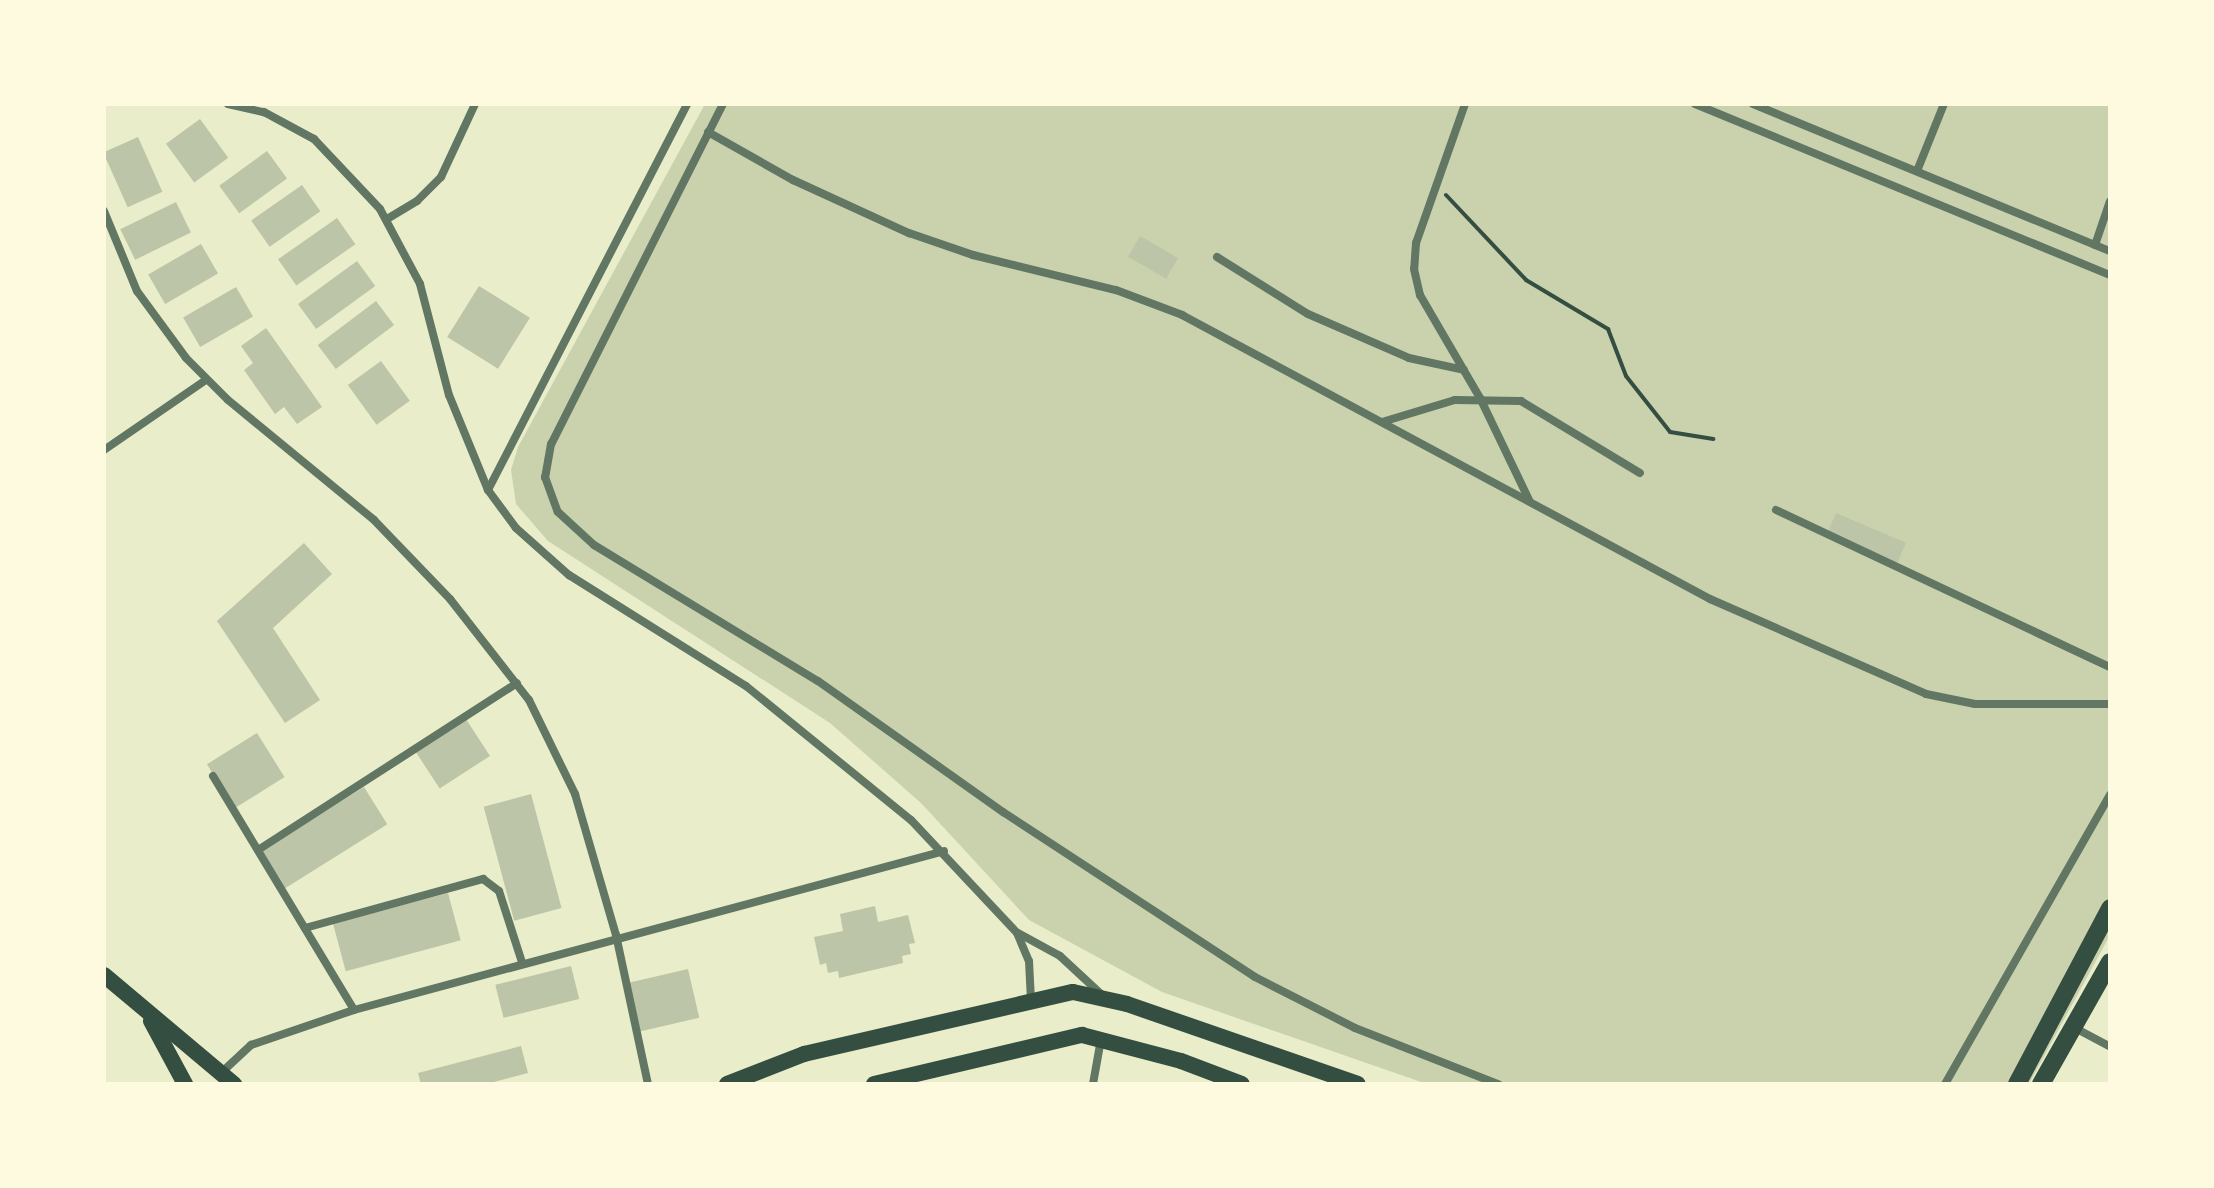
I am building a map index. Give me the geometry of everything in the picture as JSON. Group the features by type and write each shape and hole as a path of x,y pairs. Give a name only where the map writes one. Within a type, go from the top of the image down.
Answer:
{"main road":[{"path":"2017,1084 2110,908"},
{"path":"2041,1084 2110,962"},
{"path":"104,975 228,1078"},
{"path":"727,1084 804,1054 1073,992 1106,999 1358,1084"},
{"path":"132,999 148,1016 185,1084"},
{"path":"874,1084 1082,1035 1101,1038 1242,1084"}],"street":[{"path":"228,104 264,112 314,139 344,165 387,219 420,284 449,395 488,490 516,528 550,561 758,695 944,851 1017,933 1029,961 1031,1002"},
{"path":"387,219 417,201 441,177 475,104"},
{"path":"488,490 687,104"},
{"path":"723,104 551,444 545,477 558,512 594,545 818,681 1029,830 1255,977 1355,1028 1498,1084"},
{"path":"1465,104 1416,243 1414,269 1420,295 1480,398 1530,503"},
{"path":"1695,104 2110,275"},
{"path":"1753,104 2110,251"},
{"path":"1917,171 1944,104"},
{"path":"708,132 793,180 909,233 987,259 1116,290 1182,315 1710,599 1926,694 1975,704 2110,704"},
{"path":"2095,245 2110,201"},
{"path":"104,211 137,291 206,380 374,520 450,599 517,683 575,794 616,935 648,1084"},
{"path":"1217,257 1308,314 1409,358 1464,370"},
{"path":"104,450 206,380"},
{"path":"1382,422 1430,405 1480,398 1521,401 1640,473"},
{"path":"1776,510 2110,667"},
{"path":"258,850 517,683"},
{"path":"213,776 354,1010"},
{"path":"1945,1084 2110,795"},
{"path":"228,1078 251,1045 354,1010 616,935 944,851"},
{"path":"305,928 483,879 499,891 522,962"},
{"path":"1017,933 1060,956 1106,999"},
{"path":"2075,1028 2110,1047"},
{"path":"1093,1084 1101,1038"}],"path":[{"path":"1437,184 1513,269 1608,329 1626,376 1670,432 1713,439"}],"green space":[{"path":"705,104 2110,104 2110,935 2029,1084 1427,1084 1162,992 1029,920 921,803 830,723 548,541 516,504 511,470 518,447"}],"building":[{"path":"200,119 228,158 194,183 166,144"},
{"path":"138,137 162,192 128,207 104,152"},
{"path":"267,151 287,179 239,213 219,186"},
{"path":"302,185 320,211 270,247 251,221"},
{"path":"176,202 191,233 135,260 120,229"},
{"path":"337,218 355,244 296,286 278,259"},
{"path":"1140,236 1178,258 1166,279 1128,257"},
{"path":"201,244 218,273 165,304 148,274"},
{"path":"357,261 375,286 316,329 298,304"},
{"path":"479,286 530,318 498,369 447,337"},
{"path":"236,287 253,316 200,347 183,318"},
{"path":"376,301 394,325 336,369 318,345"},
{"path":"266,328 322,407 297,424 284,407 275,414 244,370 253,363 241,346"},
{"path":"381,361 410,401 377,425 348,385"},
{"path":"1836,513 1906,543 1897,565 1827,535"},
{"path":"304,543 332,574 273,628 320,700 285,723 217,621"},
{"path":"466,719 490,756 440,789 416,752"},
{"path":"257,733 285,777 235,808 207,764"},
{"path":"364,787 387,824 285,888 261,851"},
{"path":"531,794 562,908 514,921 484,807"},
{"path":"448,893 461,940 346,971 333,924"},
{"path":"875,906 878,922 908,915 915,943 909,944 911,954 902,956 903,963 839,978 838,971 828,973 826,963 820,965 814,937 843,931 840,914"},
{"path":"571,966 579,999 504,1018 495,985"},
{"path":"688,969 699,1018 639,1032 628,983"},
{"path":"521,1046 528,1073 486,1084 421,1084 418,1073"}]}
